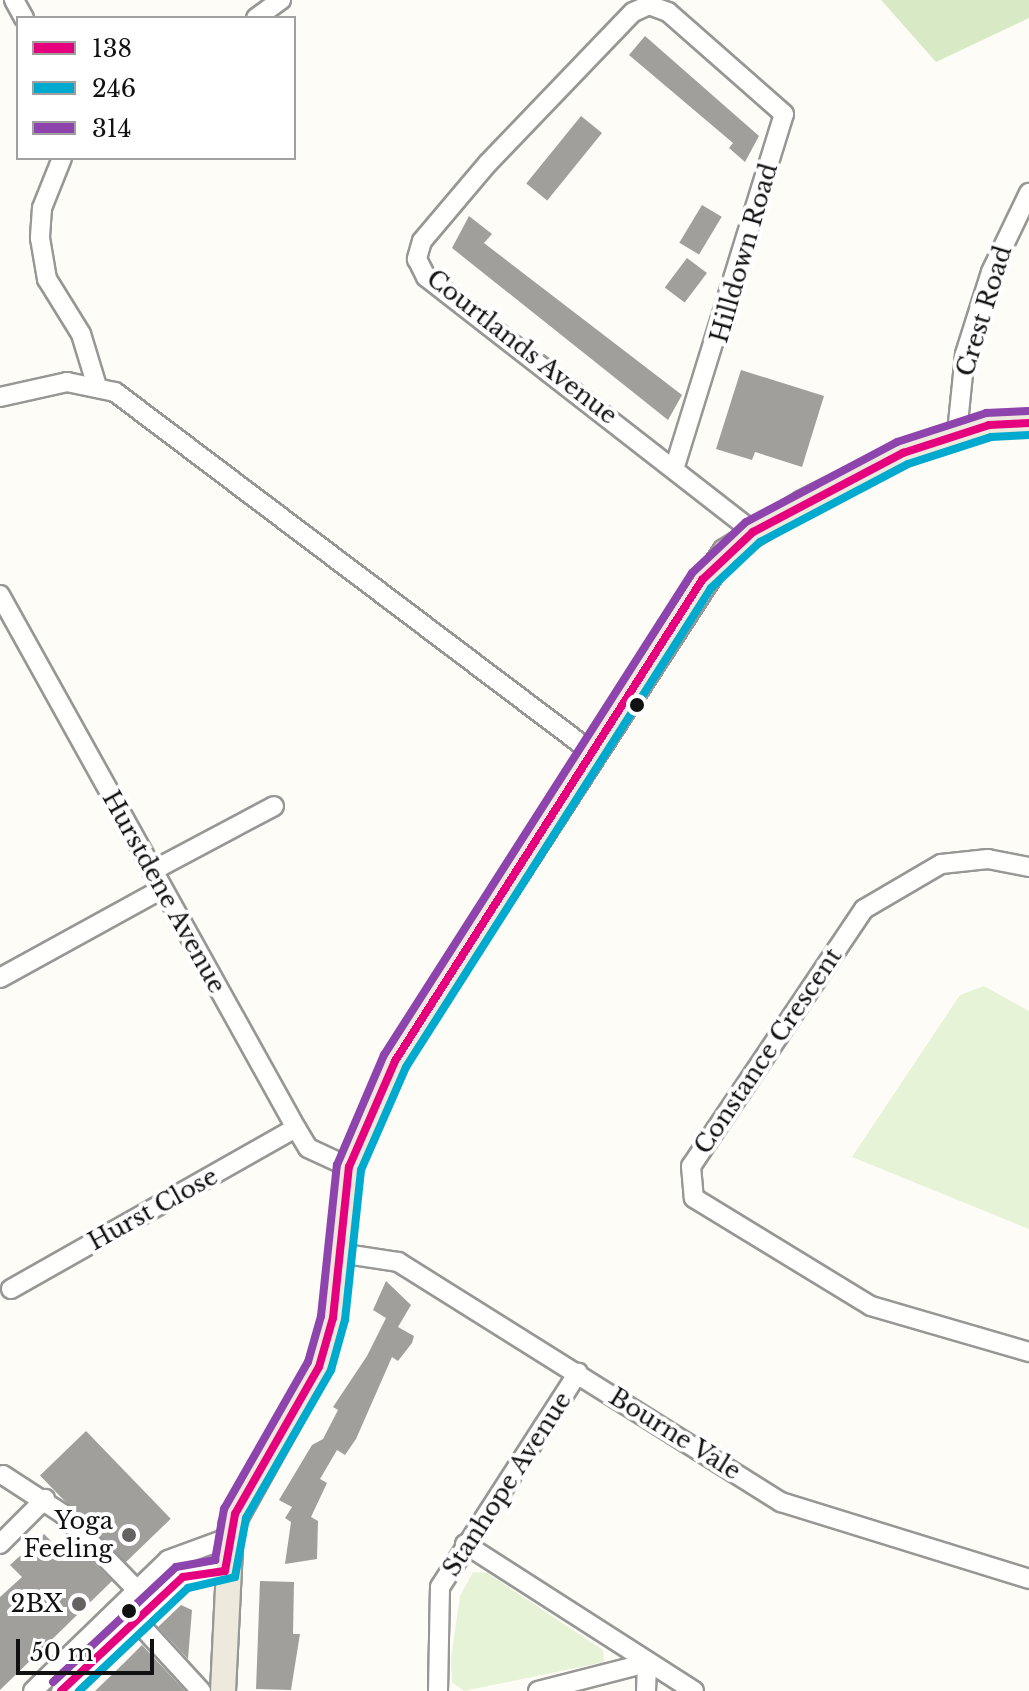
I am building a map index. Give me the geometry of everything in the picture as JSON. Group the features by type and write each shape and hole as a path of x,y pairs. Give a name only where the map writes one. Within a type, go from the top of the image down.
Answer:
{"main road":[{"path":"223,1691 228,1538 246,1493 319,1367 333,1318 349,1167 395,1061 702,580 753,532 903,453 957,433 1029,423"}],"street":[{"path":"259,16 281,0"},
{"name":"Courtlands Avenue","path":"649,5 633,12 488,163 422,241 417,259 426,277 675,466 753,532"},
{"name":"Hilldown Road","path":"649,5 668,12 784,114 675,466"},
{"path":"61,160 42,208 40,238 47,279 81,334 96,383"},
{"name":"Crest Road","path":"957,433 965,354 991,272 1029,193"},
{"path":"0,397 67,382 96,383 593,753"},
{"name":"Hurstdene Avenue","path":"0,595 308,1148 349,1167"},
{"path":"152,871 274,806"},
{"name":"Constance Crescent","path":"1029,867 988,859 941,864 864,909 691,1166 694,1198 871,1306 1029,1352"},
{"path":"0,978 162,889"},
{"name":"Hurst Close","path":"11,1289 296,1128"},
{"name":"Bourne Vale","path":"339,1253 398,1262 781,1502 1029,1579"},
{"name":"Stanhope Avenue","path":"438,1691 440,1587 578,1373"},
{"path":"3,1475 45,1499 136,1589 135,1619 201,1691"},
{"path":"0,1544 45,1499"},
{"path":"33,1691 136,1589 179,1552 228,1538"},
{"path":"465,1544 694,1691"},
{"path":"61,1691 183,1577 225,1571"},
{"path":"538,1691 647,1663"},
{"path":"646,1691 647,1663"}],"green space":[{"path":"881,0 1029,0 1029,18 936,62"},
{"path":"984,986 1029,1011 1029,1229 852,1157 960,995"},
{"path":"473,1572 487,1573 603,1650 604,1662 464,1691 452,1682 451,1658 460,1596"}],"building":[{"path":"645,36 759,136 745,162 729,148 733,143 629,55"},
{"path":"581,116 602,133 547,201 526,184"},
{"path":"702,205 722,217 699,255 679,243"},
{"path":"469,216 492,234 484,243 682,395 668,420 452,248"},
{"path":"687,258 707,273 685,303 665,288"},
{"path":"741,370 824,396 802,467 755,452 752,460 716,449"},
{"path":"386,1281 411,1305 398,1327 414,1336 412,1343 398,1361 392,1357 356,1439 345,1455 337,1450 320,1479 327,1483 311,1517 318,1521 317,1559 285,1564 291,1522 285,1518 292,1507 279,1500 312,1445 323,1439 338,1410 333,1407 367,1356 386,1318 373,1310"},
{"path":"86,1431 171,1519 125,1563 40,1475"},
{"path":"44,1534 57,1547 68,1536 112,1581 0,1690 0,1597 22,1577 10,1565"},
{"path":"260,1581 294,1582 293,1634 300,1634 291,1690 256,1689"},
{"path":"181,1605 192,1610 188,1659 158,1627"},
{"path":"142,1645 185,1691 95,1691 123,1664"}],"transit line":[{"name":"314","path":"53,1682 176,1567 215,1560 224,1509 308,1362 321,1316 337,1165 384,1055 692,573 746,522 897,442 986,413 1028,411"},
{"name":"138","path":"61,1691 183,1577 225,1571 235,1514 319,1367 333,1318 349,1167 395,1061 702,580 753,532 903,453 989,425 1029,423"},
{"name":"246","path":"79,1691 188,1588 235,1577 246,1518 331,1370 345,1320 361,1170 406,1067 711,588 760,542 908,464 991,437 1029,435"}],"place":[{"name":"Yoga Feeling","path":"129,1535"},
{"name":"2BX","path":"79,1604"}]}
